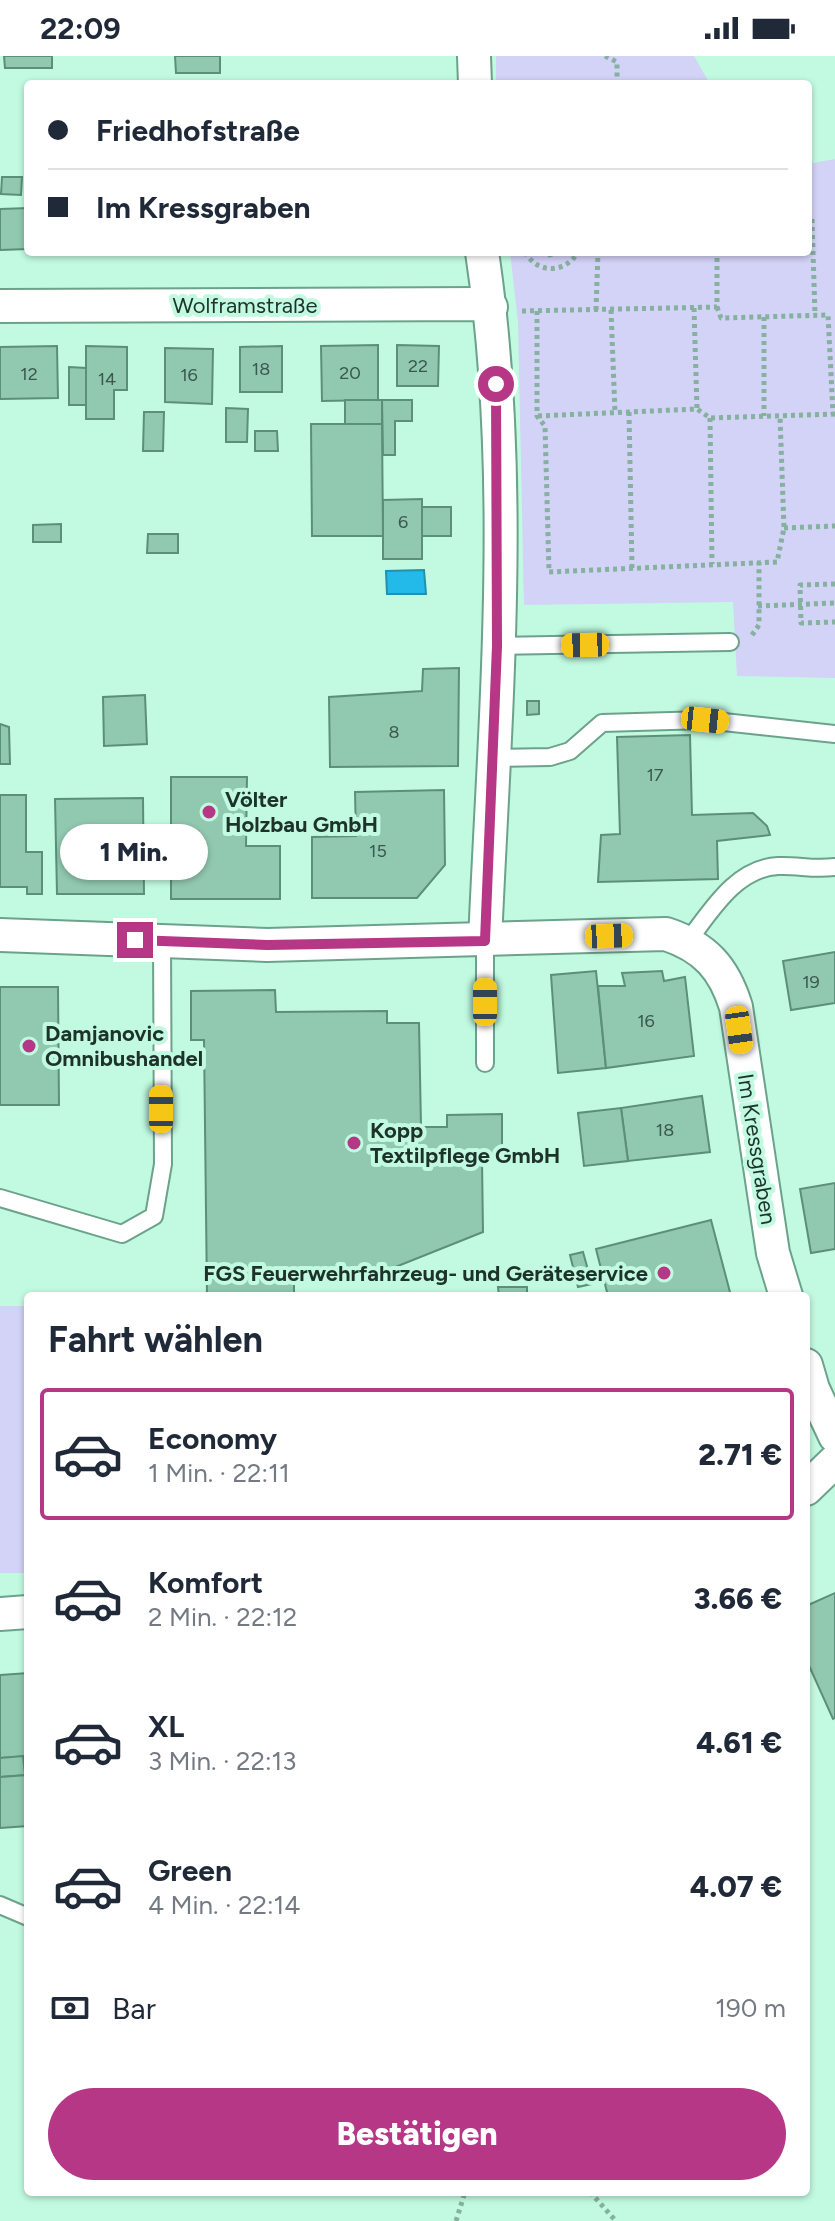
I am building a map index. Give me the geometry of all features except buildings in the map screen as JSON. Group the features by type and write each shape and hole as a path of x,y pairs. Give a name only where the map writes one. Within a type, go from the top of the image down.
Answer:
{"street":[{"path":"474,56 475,80"},
{"path":"483,256 491,310 499,463 497,646 485,941"},
{"name":"Wolframstraße","path":"0,306 480,304 491,310"},
{"path":"0,935 267,945 666,934 688,941"},
{"name":"Im Kressgraben","path":"688,941 709,956 728,980 736,1007 773,1253 785,1292"},
{"path":"810,1379 835,1436"},
{"path":"810,1485 835,1461"},
{"path":"0,1614 24,1612"}],"lane":[{"path":"497,646 730,642"},
{"path":"493,758 550,757 570,751 602,723 705,720 835,734"},
{"path":"688,941 720,898 751,872 778,866 811,871 835,867"},
{"path":"0,1198 122,1234 154,1216 163,1164 162,941"},
{"path":"485,941 485,1063"},
{"path":"0,1905 24,1915"}],"path":[{"path":"605,56 617,62 617,80"},
{"path":"812,219 815,315"},
{"path":"528,256 544,269 554,269 571,263 575,256"},
{"path":"596,310 598,256"},
{"path":"537,416 697,409 710,418 834,414 828,315 721,318 717,307 717,256"},
{"path":"491,310 717,307"},
{"path":"694,308 697,409"},
{"path":"611,310 615,413"},
{"path":"537,311 537,416 545,426 549,572 777,562 784,528 780,416"},
{"path":"764,317 764,416"},
{"path":"629,412 632,569"},
{"path":"710,418 712,564"},
{"path":"784,528 835,526"},
{"path":"730,642 746,641 759,625 759,562"},
{"path":"835,584 800,585 801,623 835,622"},
{"path":"758,606 835,603"},
{"path":"456,2221 464,2196"},
{"path":"594,2196 616,2221"}],"shaded area":[{"path":"496,56 694,56 708,80 496,80"},
{"path":"835,159 835,678 737,676 733,602 524,605 518,322 510,256 812,256 812,163"},
{"path":"0,1306 24,1306 24,1573 0,1573"}],"water":[{"path":"424,570 426,594 387,594 386,571"}],"place":[{"name":"Völter Holzbau GmbH","path":"209,812"},
{"name":"Damjanovic Omnibushandel","path":"29,1046"},
{"name":"Kopp Textilpflege GmbH","path":"354,1143"},
{"name":"FGS Feuerwehrfahrzeug- und Geräteservice","path":"664,1273"}],"route":[{"path":"135,940 267,945 485,941 497,646 499,463 496,384"}]}
